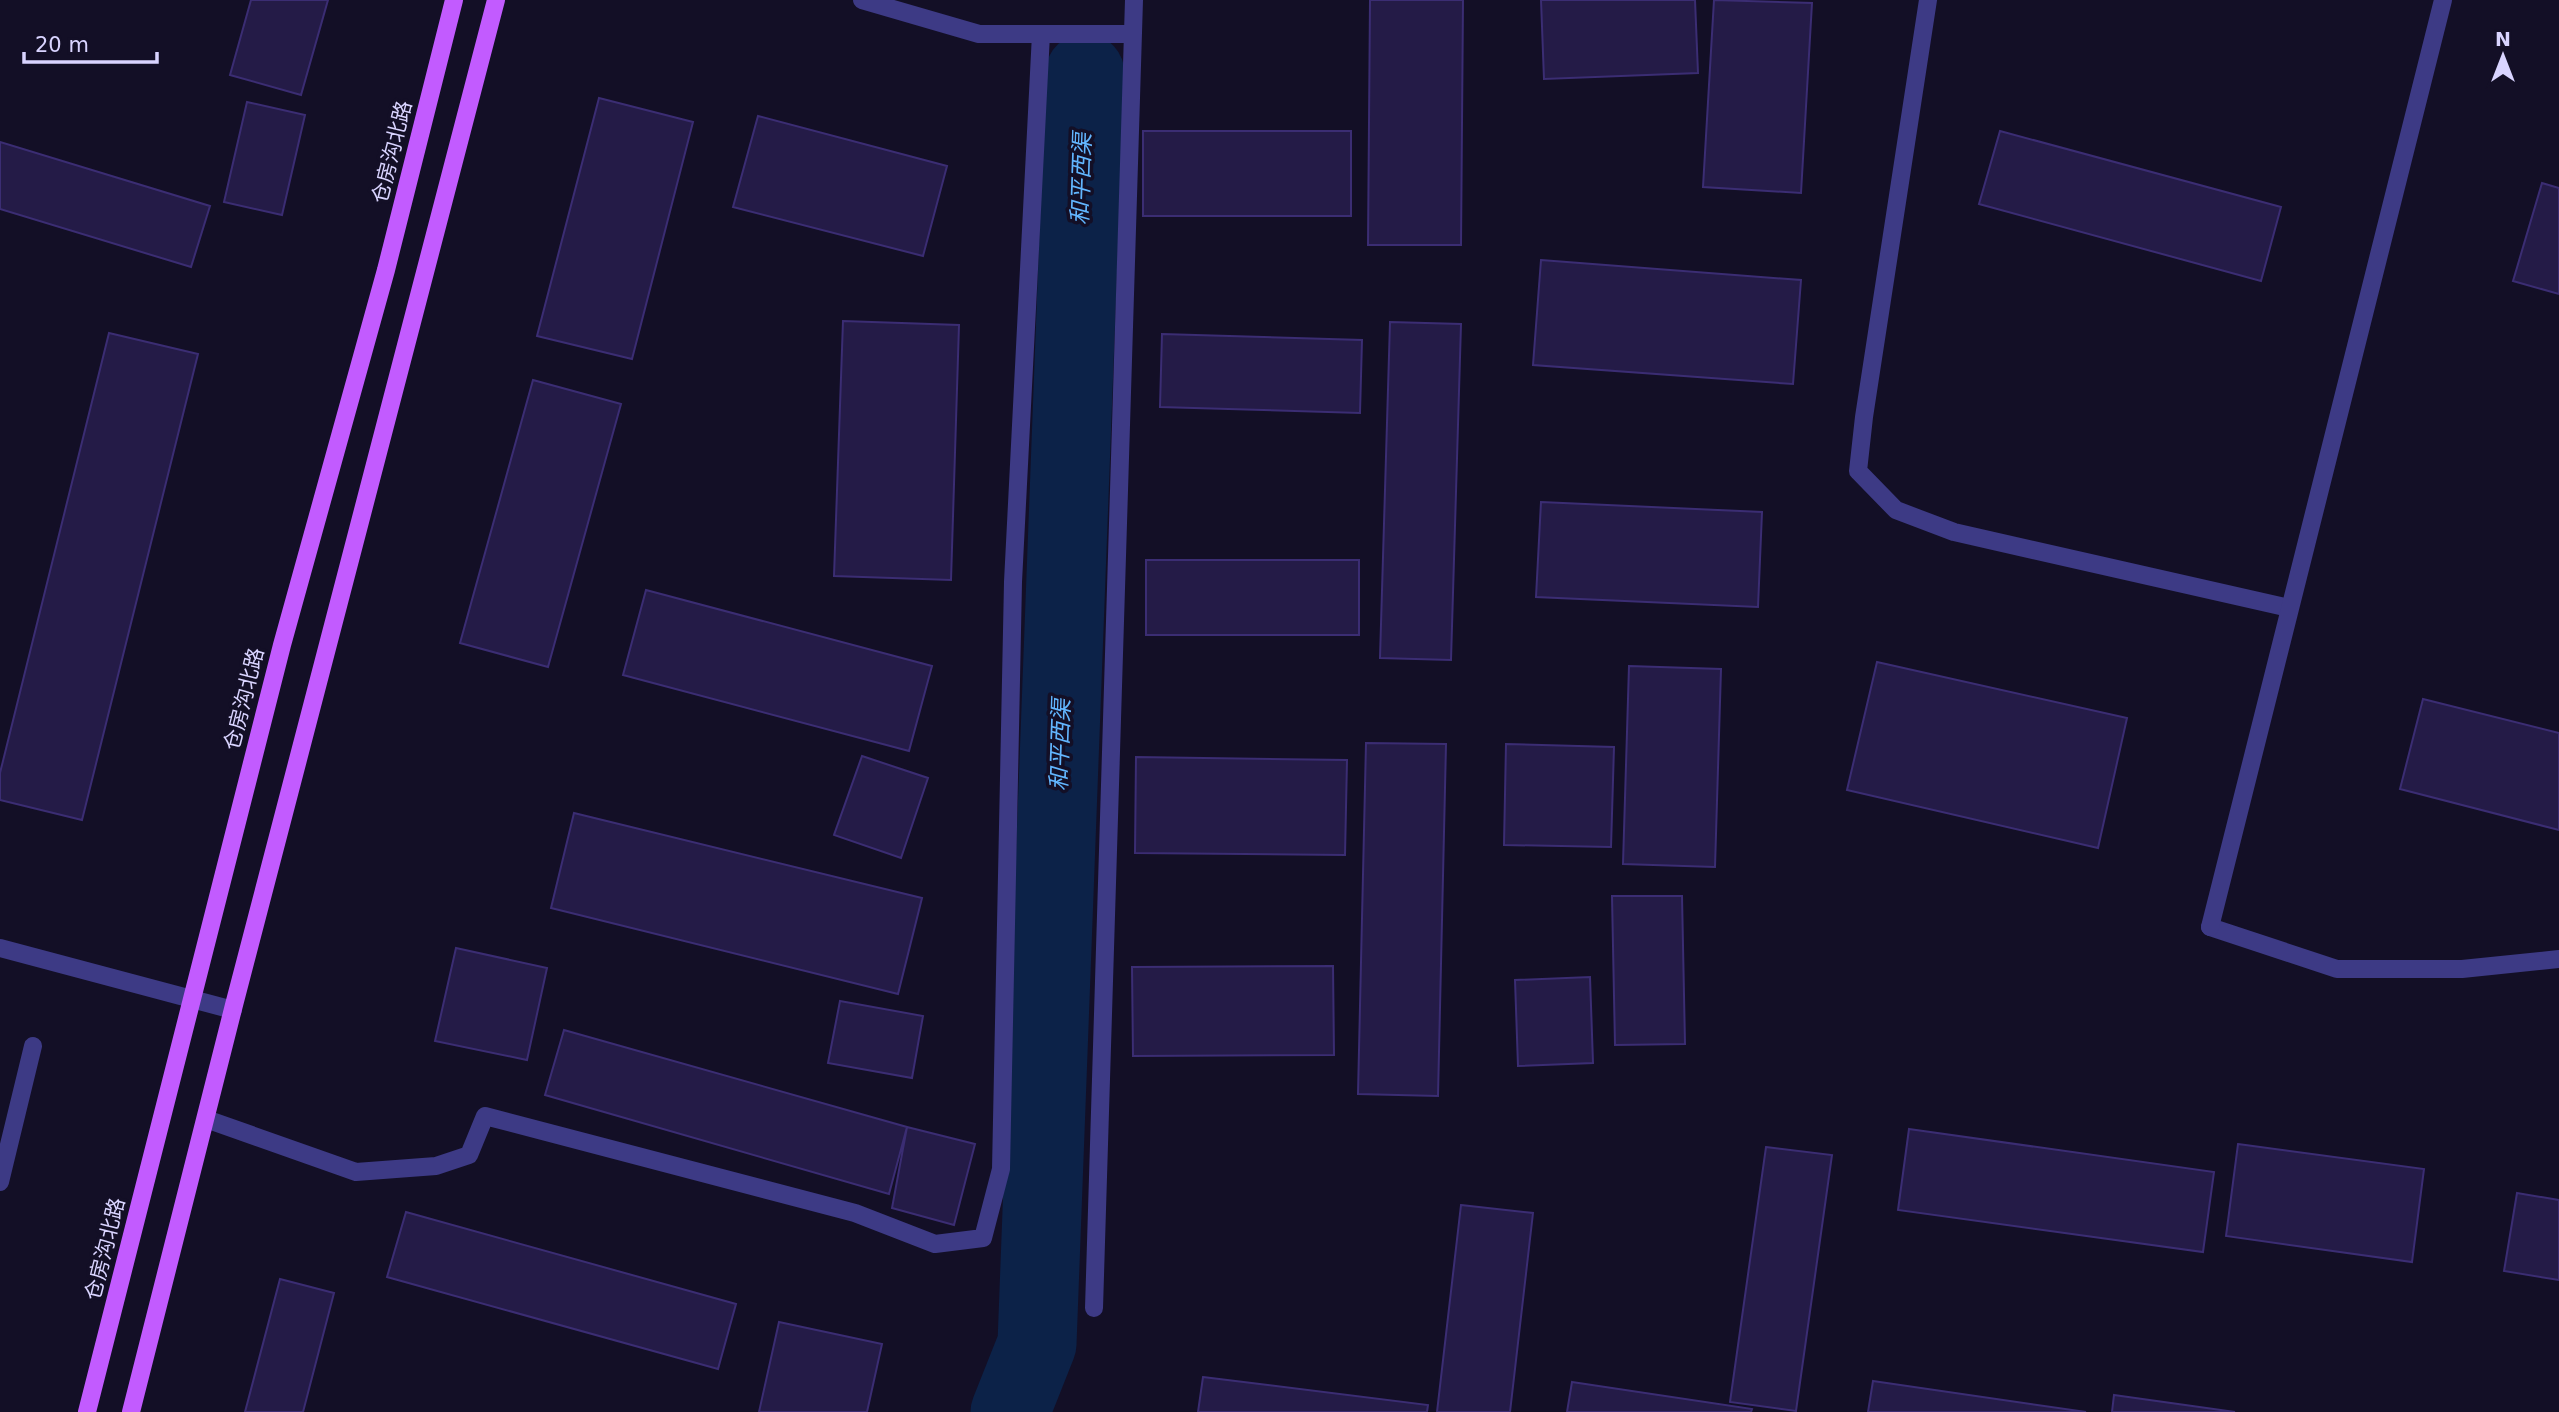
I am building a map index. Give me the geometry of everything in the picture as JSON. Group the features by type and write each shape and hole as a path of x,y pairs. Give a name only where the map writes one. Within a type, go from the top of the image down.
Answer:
{"main road":[{"name":"仓房沟北路","path":"87,1412 282,645 386,270 454,0"},
{"path":"131,1412 496,0"}],"street":[{"path":"862,0 979,34 1133,34"},
{"path":"1094,1308 1134,0"},
{"path":"1928,0 1858,471 1896,509 1954,532 2290,608"},
{"path":"2442,0 2210,927 2337,969 2462,969 2559,959"},
{"path":"206,1119 356,1172 379,1172 436,1166 469,1155 485,1116 855,1213 934,1244 983,1238 1001,1169 1013,582 1041,34"},
{"path":"0,947 233,1010"},
{"path":"0,1182 33,1046"}],"building":[{"path":"251,0 328,0 301,95 230,75"},
{"path":"1370,0 1463,0 1461,245 1368,245"},
{"path":"1541,0 1695,0 1698,73 1544,79"},
{"path":"1714,0 1812,3 1801,193 1703,187"},
{"path":"599,98 693,122 632,359 537,336"},
{"path":"247,102 305,115 282,215 224,202"},
{"path":"758,116 947,166 923,256 733,207"},
{"path":"1143,131 1351,131 1351,216 1143,216"},
{"path":"2000,131 2281,207 2261,281 1979,204"},
{"path":"0,142 210,206 191,267 0,209"},
{"path":"2542,183 2559,188 2559,294 2513,281"},
{"path":"1541,260 1801,280 1793,384 1533,365"},
{"path":"843,321 959,325 951,580 834,576"},
{"path":"1390,322 1461,324 1451,660 1380,658"},
{"path":"109,333 198,354 82,820 0,800 0,773"},
{"path":"1162,334 1362,340 1360,413 1160,407"},
{"path":"533,380 621,404 548,667 460,643"},
{"path":"1541,502 1762,512 1758,607 1536,597"},
{"path":"1146,560 1359,560 1359,635 1146,635"},
{"path":"646,590 932,666 909,751 623,675"},
{"path":"1877,662 2127,718 2098,848 1847,790"},
{"path":"1629,666 1721,669 1715,867 1623,864"},
{"path":"2423,699 2559,733 2559,830 2400,789"},
{"path":"1366,743 1446,744 1438,1096 1358,1094"},
{"path":"1506,744 1614,747 1611,847 1504,845"},
{"path":"862,756 928,778 901,858 834,835"},
{"path":"1136,757 1347,760 1345,855 1135,853"},
{"path":"574,813 922,898 898,994 551,908"},
{"path":"1612,896 1682,896 1685,1044 1615,1045"},
{"path":"456,948 547,968 527,1060 435,1041"},
{"path":"1333,966 1334,1055 1133,1056 1132,967"},
{"path":"1590,977 1593,1063 1518,1066 1515,980"},
{"path":"840,1001 923,1016 912,1078 828,1063"},
{"path":"564,1030 907,1127 889,1194 545,1095"},
{"path":"907,1127 975,1144 954,1225 892,1208"},
{"path":"1909,1129 2214,1172 2203,1252 1898,1210"},
{"path":"2238,1144 2424,1169 2412,1262 2226,1236"},
{"path":"1766,1147 1832,1155 1796,1411 1730,1402"},
{"path":"2517,1193 2559,1200 2559,1280 2504,1271"},
{"path":"1461,1205 1533,1213 1510,1412 1437,1412"},
{"path":"406,1212 736,1304 718,1369 387,1277"},
{"path":"280,1279 334,1293 303,1412 245,1412"},
{"path":"779,1322 882,1344 867,1412 759,1412"},
{"path":"1203,1377 1428,1405 1427,1412 1198,1412"},
{"path":"1873,1381 2086,1412 1868,1412"},
{"path":"1572,1382 1752,1409 1751,1412 1567,1412"},
{"path":"2114,1395 2235,1412 2112,1412"}],"waterway":[{"name":"和平西渠","path":"1010,1412 1037,1344 1085,73"}]}
